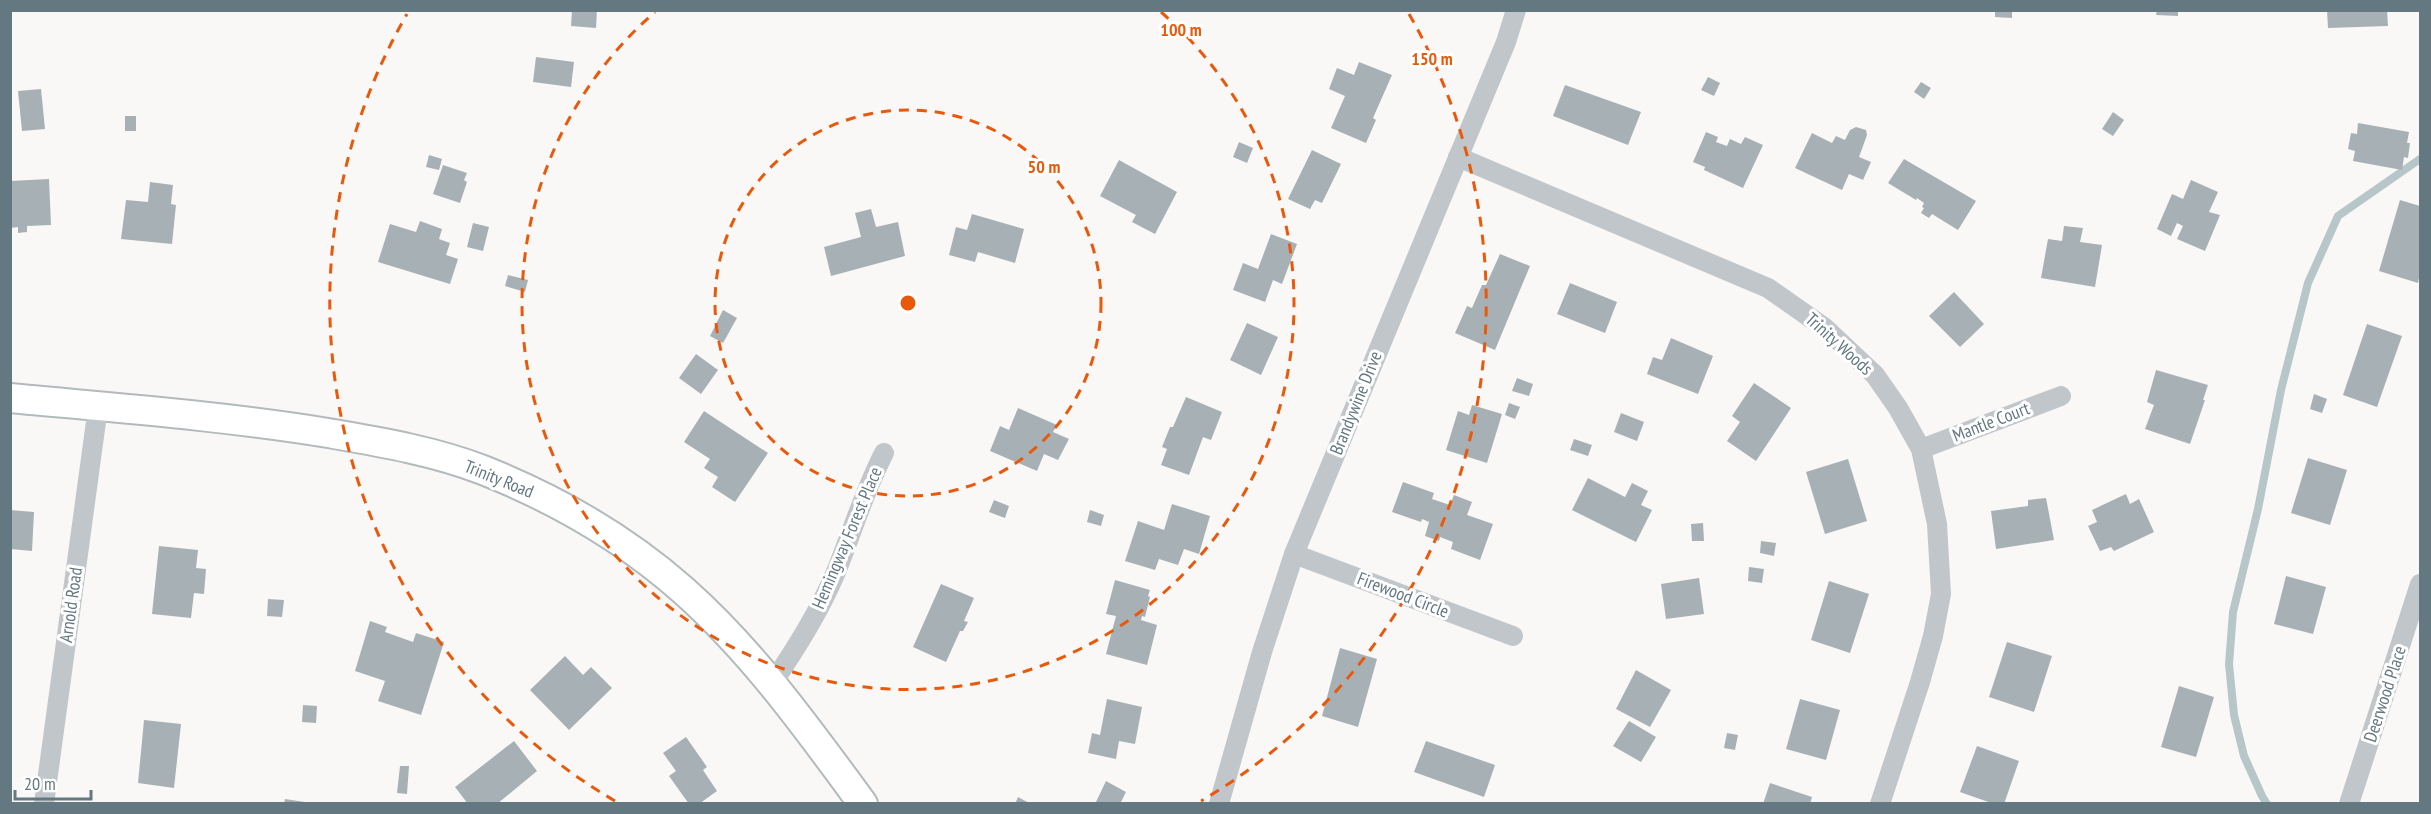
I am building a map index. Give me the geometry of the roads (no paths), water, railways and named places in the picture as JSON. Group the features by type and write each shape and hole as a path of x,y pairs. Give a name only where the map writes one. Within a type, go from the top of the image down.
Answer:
{"main road":[{"name":"Trinity Road","path":"10,398 307,430 432,454 482,470 588,520 635,552 683,591 729,636 772,684 863,804"}],"street":[{"name":"Brandywine Drive","path":"1219,804 1262,652 1294,554 1506,42 1516,10"},
{"name":"Trinity Woods","path":"1458,157 1768,288 1797,307 1851,350 1875,375 1898,408 1921,449 1937,524 1941,594 1923,670 1880,804"},
{"name":"Mantle Court","path":"1921,449 2061,396"},
{"name":"Arnold Road","path":"44,804 98,407"},
{"name":"Hemingway Forest Place","path":"772,684 805,634 835,574 869,483 884,453"},
{"name":"Firewood Circle","path":"1294,554 1513,636"},
{"name":"Deerwood Place","path":"2349,804 2421,584"}],"waterway":[{"path":"2267,804 2244,756 2234,715 2229,664 2233,612 2258,509 2281,390 2308,283 2338,216 2420,159"}]}
